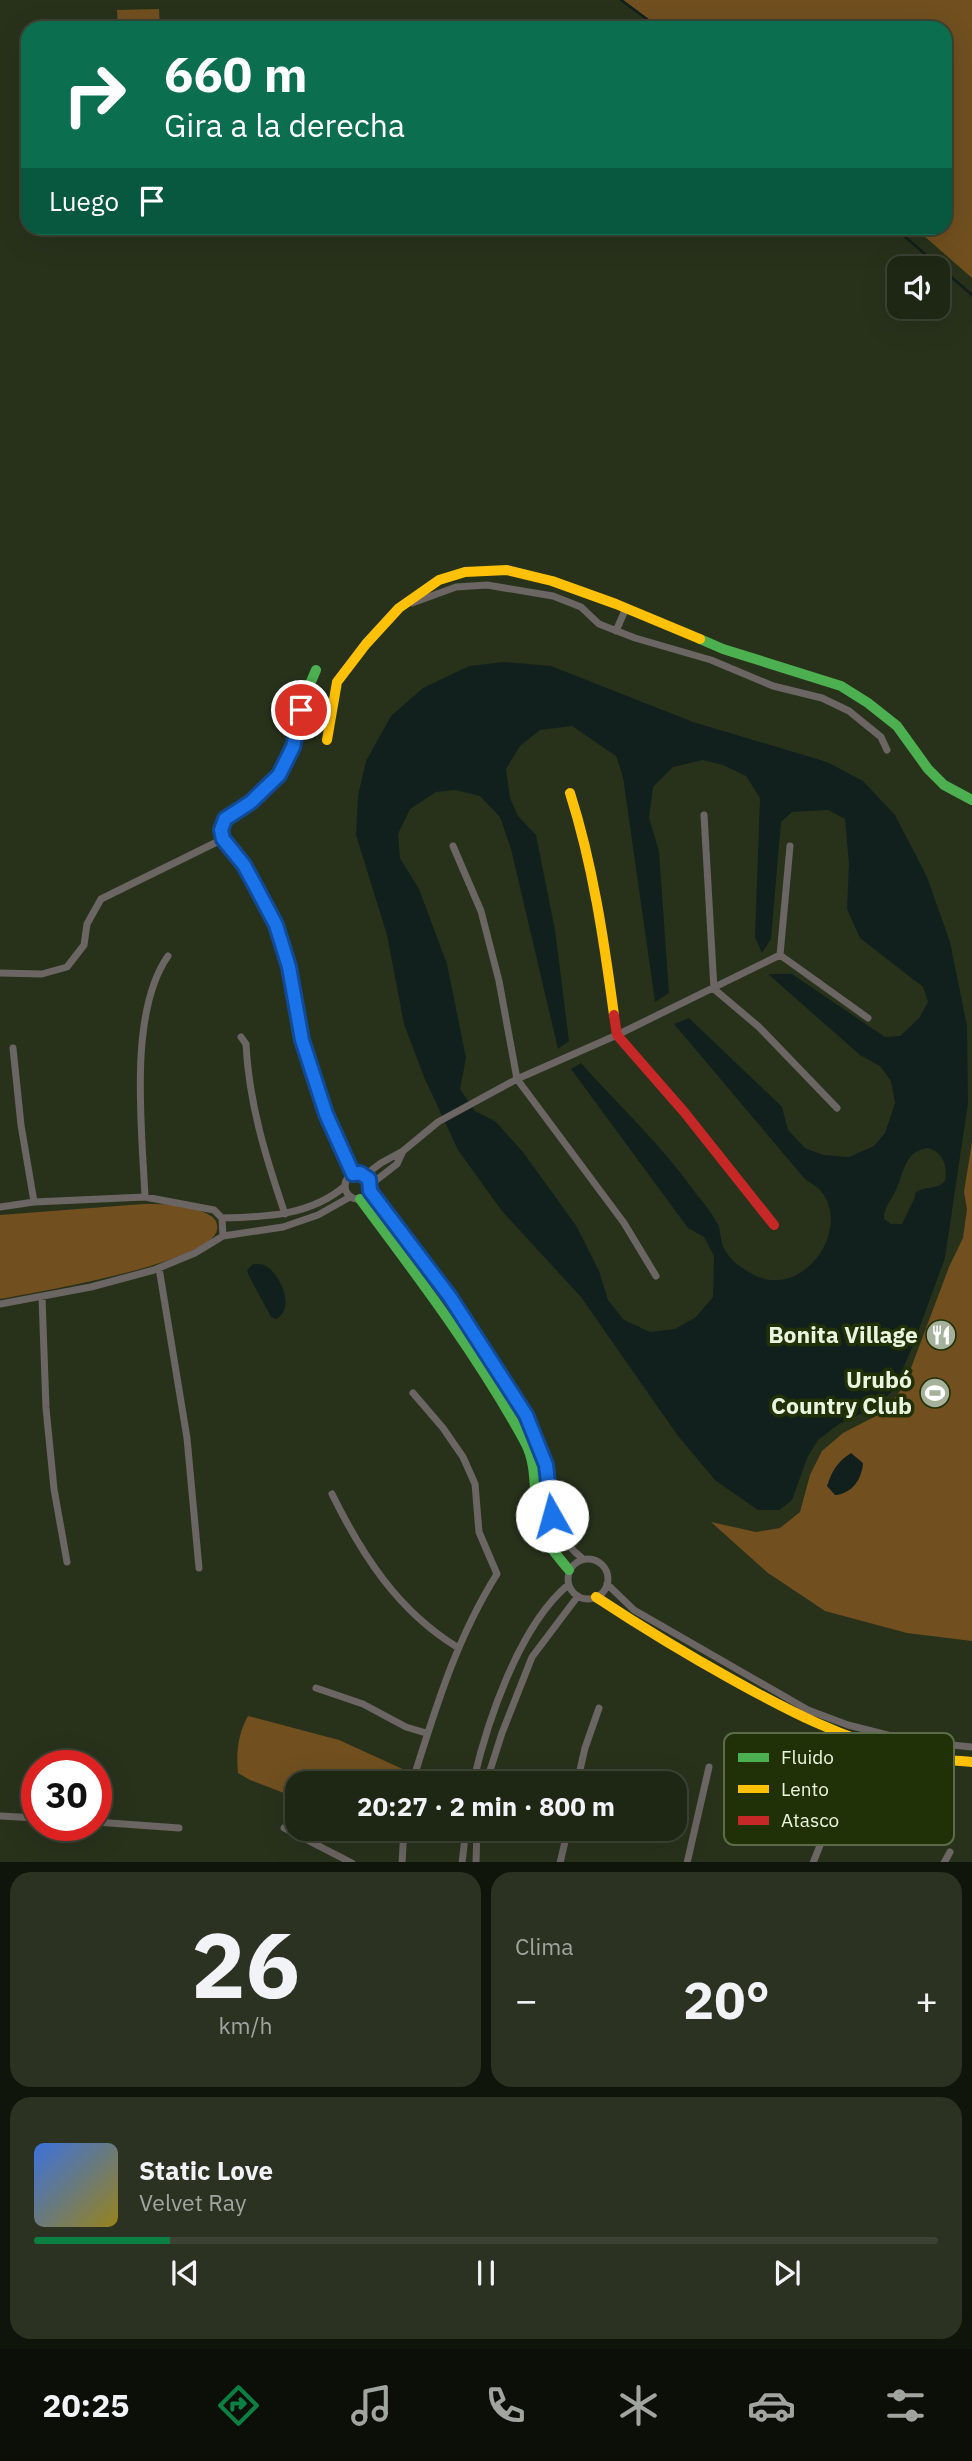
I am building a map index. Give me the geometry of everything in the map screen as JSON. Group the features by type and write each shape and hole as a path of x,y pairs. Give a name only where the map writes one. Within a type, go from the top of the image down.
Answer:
{"street":[{"path":"327,740 337,682 366,643 399,608 439,580 466,572 506,570 552,581 626,608 723,649 841,686 897,726 928,769 944,785 972,800"},
{"path":"399,608 456,587 486,585 553,596 581,607 599,624 616,631 711,660 773,686 822,698 849,711 881,737 887,750"},
{"path":"616,631 626,608"},
{"path":"316,670 305,693 293,747 279,775 251,802 225,819 221,830 223,839 244,865 276,925 289,967 302,1040 326,1114 353,1174"},
{"path":"570,793 581,827 603,937 617,1034 685,1113 774,1225"},
{"path":"704,815 714,989 759,1027 837,1108"},
{"path":"0,972 42,974 67,967 84,945 87,924 101,899 223,839"},
{"path":"453,846 481,911 499,981 517,1079 624,1223 656,1276"},
{"path":"780,955 790,846"},
{"path":"222,1218 274,1216 303,1210 345,1186 347,1179 353,1174 365,1175 404,1151 442,1119 517,1079 714,989 780,955"},
{"path":"780,955 869,1018"},
{"path":"145,1197 141,1067 150,1003 158,971 169,956"},
{"path":"242,1037 246,1044 252,1101 260,1138 285,1214"},
{"path":"13,1048 21,1125 34,1202"},
{"path":"0,1304 91,1287 159,1268 195,1254 223,1236 283,1227 318,1215 370,1188 397,1164 404,1151"},
{"path":"365,1175 370,1188 494,1362 535,1435 546,1465 552,1516 557,1531 569,1548 583,1559"},
{"path":"345,1186 412,1267 482,1369 527,1445 536,1492 538,1522 545,1540 569,1570"},
{"path":"0,1207 34,1202 145,1197 214,1210 222,1218 223,1236"},
{"path":"159,1268 187,1438 200,1568"},
{"path":"42,1297 46,1408 54,1489 67,1562"},
{"path":"482,1369 494,1362"},
{"path":"413,1393 463,1457 475,1484 479,1532 497,1574 479,1601 457,1647 415,1771"},
{"path":"536,1492 549,1491"},
{"path":"332,1494 357,1542 390,1588 414,1614 457,1647"},
{"path":"583,1559 595,1559 606,1569 607,1584 604,1591 596,1597 585,1599 578,1596 568,1585 569,1570 583,1559"},
{"path":"607,1584 634,1609 808,1710 880,1733"},
{"path":"476,1771 499,1699 529,1634 557,1594 568,1585"},
{"path":"490,1771 532,1657 578,1596"},
{"path":"596,1597 628,1620 803,1718 839,1733"},
{"path":"316,1688 363,1704 406,1727 426,1733"},
{"path":"499,1699 512,1706"},
{"path":"580,1771 599,1708"},
{"path":"954,1745 972,1747"},
{"path":"954,1762 972,1762"},
{"path":"687,1862 709,1767"},
{"path":"0,1816 21,1817"},
{"path":"112,1823 180,1828"},
{"path":"284,1828 350,1862"},
{"path":"402,1862 403,1841"},
{"path":"462,1862 465,1841"},
{"path":"475,1862 476,1841"},
{"path":"560,1862 565,1841"},
{"path":"813,1862 820,1845"},
{"path":"945,1862 950,1852"}],"shaded area":[{"path":"623,0 972,0 972,278 923,235 952,235 952,21 651,21"},
{"path":"159,9 160,21 118,21 117,10"},
{"path":"504,662 551,666 693,722 827,762 863,781 895,815 927,877 950,942 967,1026 968,1103 945,1258 893,1391 871,1409 839,1424 818,1440 808,1456 792,1500 779,1510 758,1510 716,1481 678,1436 581,1297 502,1211 458,1150 424,1077 404,1024 387,935 356,835 358,796 366,761 391,716 423,688 469,666","holes":["572,726 616,756 623,777 655,1002 669,993 659,851 649,818 653,787 673,767 703,760 723,765 746,776 760,798 755,937 762,953 771,939 781,822 792,812 828,810 845,819 849,864 847,909 860,938 923,987 928,1002 919,1018 900,1036 885,1037 792,974 768,974 860,1055 880,1066 891,1081 895,1103 885,1133 874,1146 849,1157 823,1155 805,1148 788,1130 782,1107 689,1018 674,1024 804,1178 824,1195 830,1211 830,1228 825,1245 816,1259 803,1271 788,1278 771,1280 754,1275 732,1259 723,1246 714,1217 668,1157 581,1063 571,1069 688,1228 704,1237 714,1256 713,1297 696,1317 675,1329 650,1332 624,1320 608,1300 599,1271 577,1227 523,1152 495,1121 475,1111 460,1089 466,1058 447,964 419,889 400,858 398,834 410,809 436,792 455,790 480,796 500,817 511,849 558,1049 569,1041 555,930 536,835 518,816 510,798 506,769 520,746 540,730","928,1148 941,1156 946,1170 945,1181 915,1193 902,1224 891,1224 884,1219 885,1211 906,1165 914,1154"]},
{"name":"Urubó Country Club","path":"972,1142 972,1641 907,1633 825,1611 768,1573 711,1522 756,1532 780,1528 800,1512 810,1475 822,1451 843,1433 874,1417 892,1402 905,1384 949,1267 963,1238 967,1209 964,1192"},
{"path":"143,1204 195,1209 213,1217 217,1230 207,1242 185,1254 154,1265 119,1275 0,1299 0,1215"},
{"path":"253,1264 269,1268 282,1286 285,1308 276,1319 271,1317 249,1276 247,1270"},
{"path":"851,1453 863,1463 861,1475 851,1489 835,1495 827,1486 833,1471"},
{"path":"248,1716 339,1740 407,1771 285,1771 285,1793 238,1773 238,1750"}],"waterway":[{"path":"621,0 650,21"},
{"path":"903,235 972,295"}],"traffic: fast":[{"path":"700,639 723,649 841,686 897,726 928,769 944,785 972,800"},
{"path":"316,670 294,744 283,768 256,797 224,819 221,830 223,839 244,865 276,925 290,967 302,1040 326,1114 353,1174"},
{"path":"360,1199 468,1348 507,1410 532,1461 540,1528 569,1570"}],"traffic: slow":[{"path":"327,740 337,682 366,644 399,608 439,580 465,572 507,570 552,581 700,639"},
{"path":"570,793 591,875 614,1015"},
{"path":"596,1597 715,1670 774,1702 842,1733"},
{"path":"954,1760 972,1762"}],"traffic: jam":[{"path":"614,1015 617,1035 685,1113 774,1225"}],"place":[{"name":"Bonita Village","path":"941,1335"},
{"name":"Urubó Country Club","path":"935,1393"}],"route":[{"path":"301,710 293,747 279,775 251,802 225,819 221,830 223,839 244,865 276,925 289,967 302,1040 326,1114 353,1174 360,1173 369,1179 370,1191 450,1297 526,1415 546,1465 552,1516"}]}
